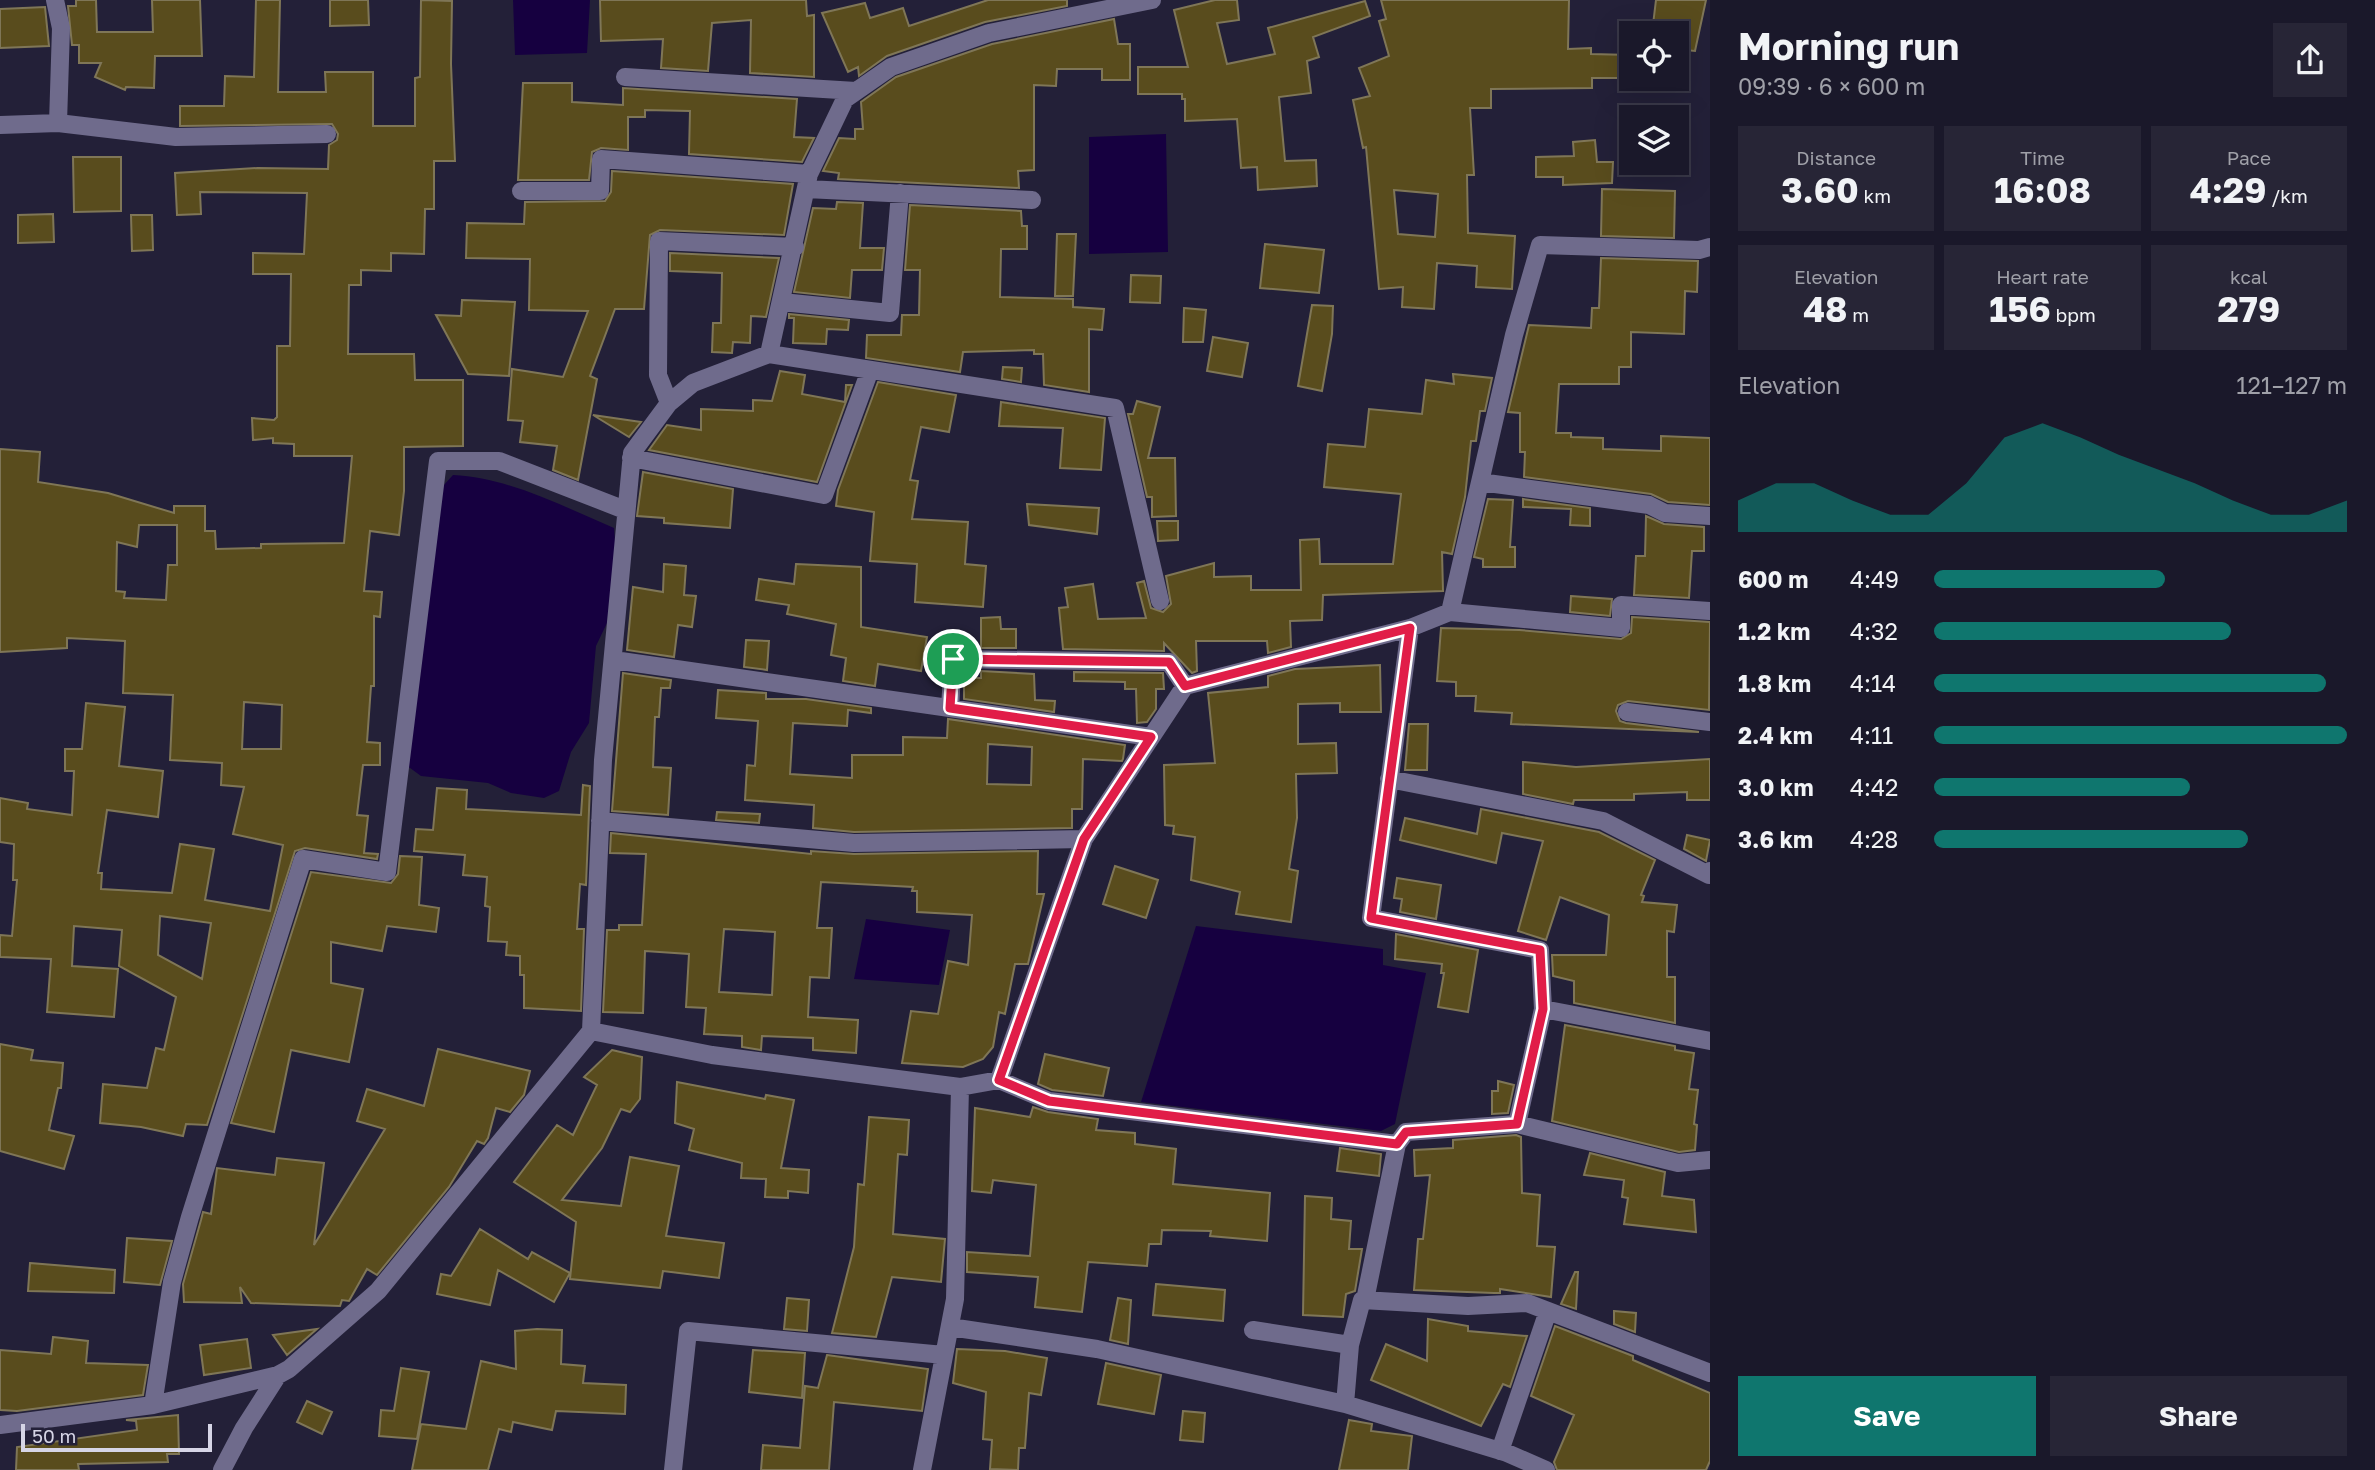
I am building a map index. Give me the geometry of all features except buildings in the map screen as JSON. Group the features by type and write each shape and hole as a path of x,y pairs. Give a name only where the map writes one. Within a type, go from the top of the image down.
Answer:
{"street":[{"path":"55,0 61,28 58,123"},
{"path":"769,354 808,181 845,99 891,67 989,33 1152,0"},
{"path":"625,77 856,91"},
{"path":"0,125 58,123 176,136 327,134"},
{"path":"521,191 600,191 601,159 900,193 1032,200"},
{"path":"782,302 890,313 900,193"},
{"path":"670,403 659,375 659,241 794,247"},
{"path":"1450,611 1514,335 1540,245 1699,250 1710,247"},
{"path":"0,1425 153,1405 278,1374 289,1368 378,1290 591,1031 600,821 631,458 670,403 693,383 769,354 1115,408 1160,601"},
{"path":"631,458 824,495 870,370"},
{"path":"153,1405 173,1282 190,1217 303,859 387,872 438,461 499,461 625,510"},
{"path":"1480,482 1648,505 1665,513 1710,516"},
{"path":"999,1080 1084,839 1185,686 1410,628 1450,611 1621,628 1621,605 1710,611"},
{"path":"1410,628 1371,918 1540,950 1543,1009 1517,1124"},
{"path":"950,708 953,659 1169,662 1185,686"},
{"path":"614,660 1151,737"},
{"path":"1626,712 1710,722"},
{"path":"1390,779 1602,821 1710,874"},
{"path":"600,821 854,843 1084,839"},
{"path":"1543,1009 1710,1041"},
{"path":"591,1031 712,1055 960,1087 999,1080 1049,1101 1397,1144"},
{"path":"922,1470 955,1299 960,1087"},
{"path":"1365,1300 1397,1144 1406,1132 1517,1124 1678,1163 1710,1160"},
{"path":"1345,1404 1350,1345 1362,1300 1468,1306 1527,1303 1710,1373"},
{"path":"1500,1451 1548,1311"},
{"path":"950,1327 1097,1349 1345,1404 1500,1451 1546,1470"},
{"path":"1253,1330 1350,1345"},
{"path":"673,1470 688,1331 944,1354"},
{"path":"222,1470 244,1427 278,1374"}],"shaded area":[{"path":"513,0 590,0 587,53 515,55"},
{"path":"1166,134 1168,252 1089,254 1089,137"},
{"path":"453,475 515,487 614,528 616,556 607,623 596,646 589,723 571,752 559,791 544,798 511,793 488,783 421,776 406,765 443,486"},
{"path":"866,919 950,930 939,985 854,979"},
{"path":"1196,926 1383,949 1383,965 1426,973 1395,1124 1381,1131 1141,1102"}],"route":[{"path":"1410,628 1371,918 1540,950 1543,1009 1517,1124 1406,1132 1397,1144 1049,1101 999,1080 1084,839 1151,737 950,708 953,659 1169,662 1185,686 1410,628"}]}
